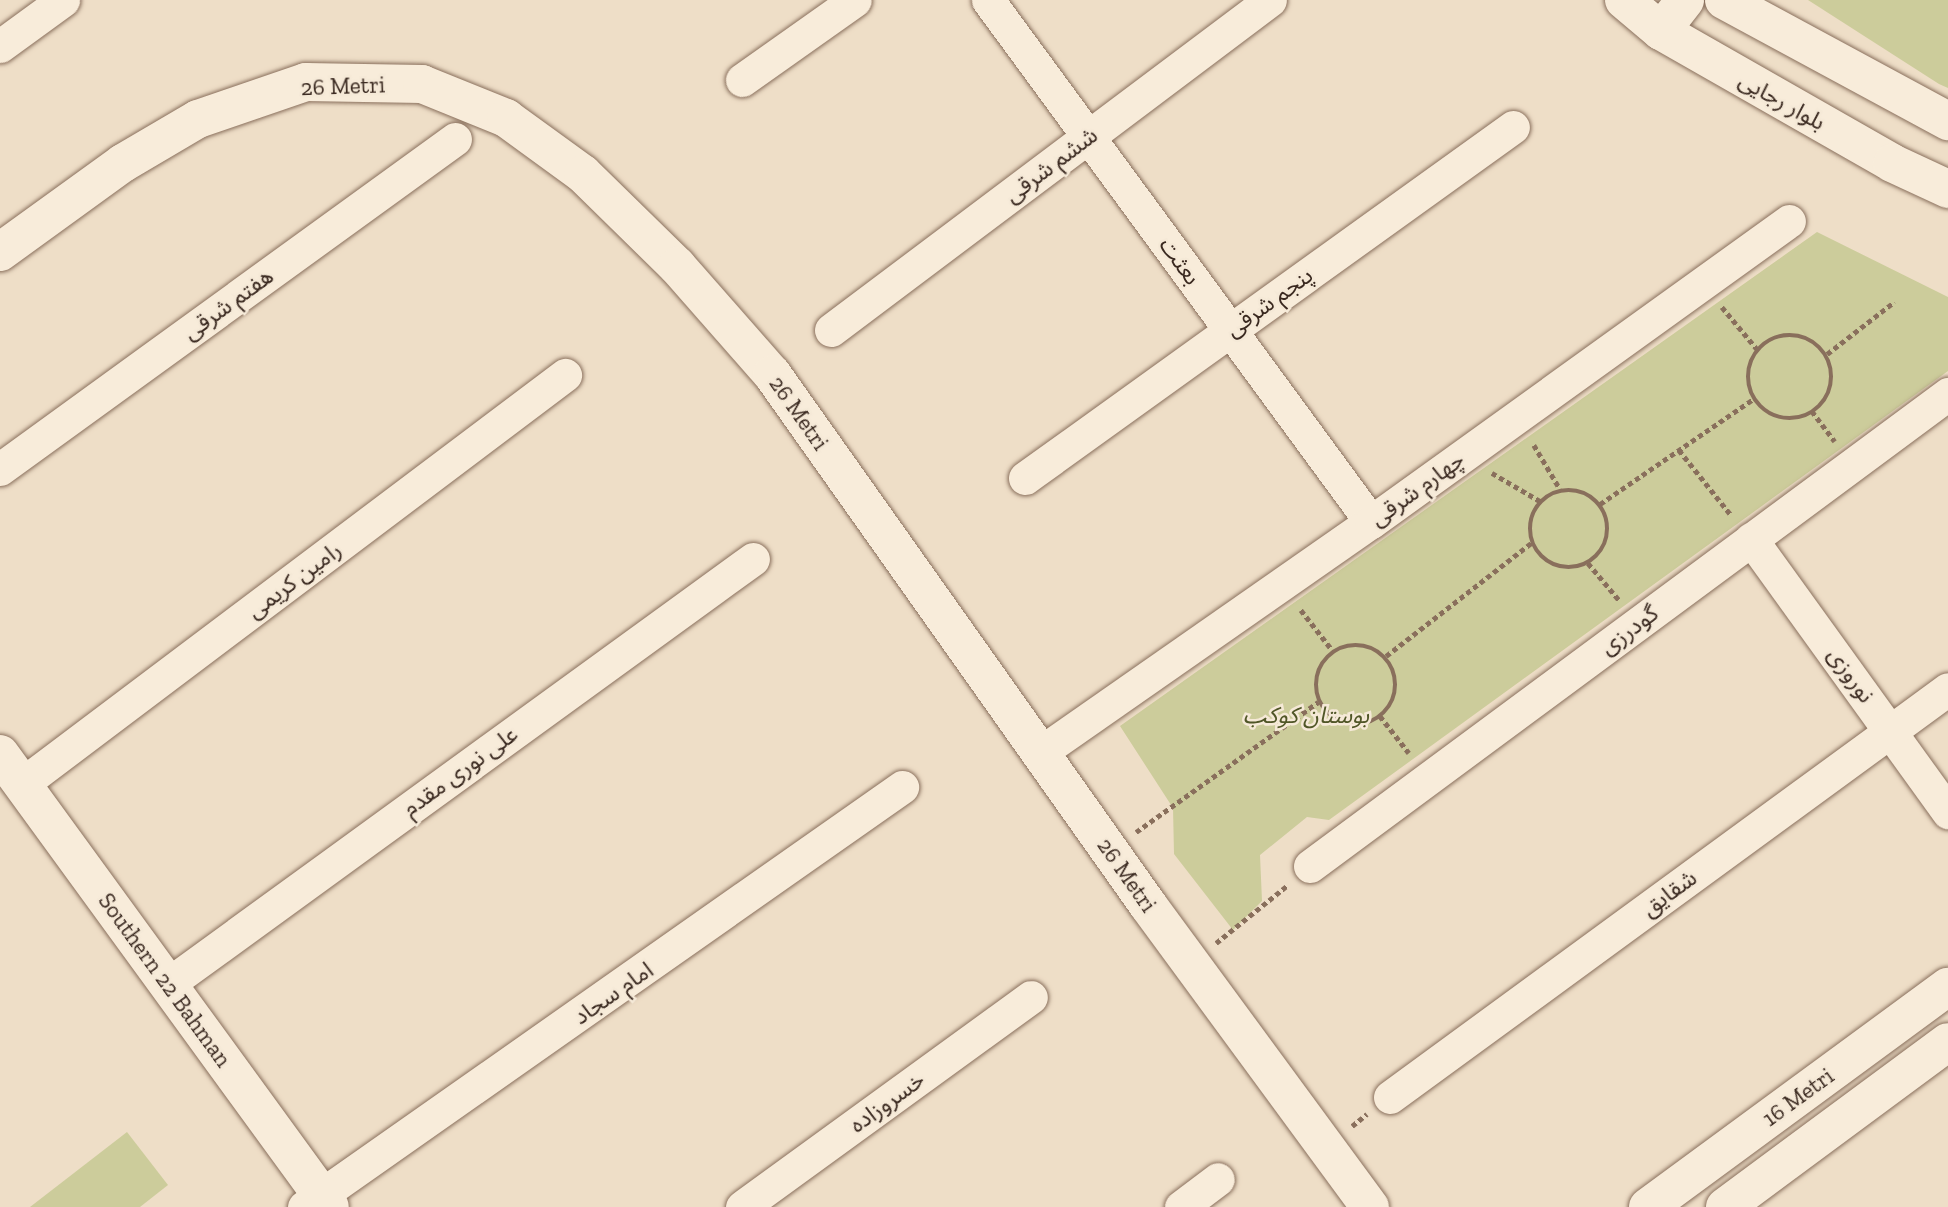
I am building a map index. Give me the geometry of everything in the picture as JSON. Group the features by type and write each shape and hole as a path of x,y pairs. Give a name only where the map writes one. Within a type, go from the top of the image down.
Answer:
{"street":[{"path":"0,46 63,0"},
{"path":"742,80 855,0"},
{"name":"بعثت","path":"988,0 1371,522"},
{"name":"ششم شرقی","path":"831,330 1270,0"},
{"name":"بلوار رجایی","path":"1624,0 1661,31 1892,163 1948,189"},
{"path":"1661,31 1685,0"},
{"path":"1724,0 1948,121"},
{"name":"26 Metri","path":"0,252 123,163 198,119 306,82 422,84 506,118 583,174 677,266 772,374 1191,964 1370,1207"},
{"name":"پنجم شرقی","path":"1025,478 1513,127"},
{"name":"هفتم شرقی","path":"0,469 455,139"},
{"name":"چهارم شرقی","path":"1041,752 1371,522 1789,220"},
{"name":"رامین کریمی","path":"22,784 565,375"},
{"name":"گودرزی","path":"1310,866 1948,394"},
{"name":"نوروزی","path":"1751,539 1948,812"},
{"name":"علی نوری مقدم","path":"168,984 753,559"},
{"name":"شقایق","path":"1390,1097 1948,689"},
{"name":"Southern 22 Bahman","path":"0,754 168,984 318,1203"},
{"name":"امام سجاد","path":"318,1203 902,787"},
{"name":"16 Metri","path":"1648,1207 1948,987"},
{"name":"خسروزاده","path":"742,1207 1031,997"},
{"name":"16 Metri","path":"1725,1207 1948,1042"},
{"path":"1181,1207 1218,1179"}],"path":[{"path":"1702,283 1757,349"},
{"path":"1827,354 1894,302"},
{"path":"1780,334 1807,337 1827,354 1833,380 1822,405 1806,415 1773,416 1753,399 1747,373 1757,349 1780,334"},
{"path":"1600,504 1753,399"},
{"path":"1517,417 1560,489"},
{"path":"1679,450 1751,539"},
{"path":"1462,457 1540,500"},
{"path":"1560,489 1582,491 1600,504 1608,525 1604,547 1588,564 1566,569 1545,561 1531,542 1530,520 1540,500 1560,489"},
{"path":"1386,656 1531,542"},
{"path":"1588,564 1638,622"},
{"path":"1281,585 1333,651"},
{"path":"1360,644 1386,656 1397,682 1389,709 1366,725 1338,722 1318,702 1316,674 1333,651 1360,644"},
{"path":"1110,850 1318,702"},
{"path":"1380,716 1429,779"},
{"path":"1191,964 1310,866"},
{"path":"1324,1147 1390,1097"}],"green space":[{"path":"1808,0 1948,0 1948,88 1939,84"},
{"name":"بوستان کوکب","path":"1817,232 1948,297 1948,371 1329,820 1307,817 1260,855 1262,901 1233,930 1174,854 1173,808 1120,726"},
{"path":"127,1132 168,1185 140,1207 30,1207"}]}
